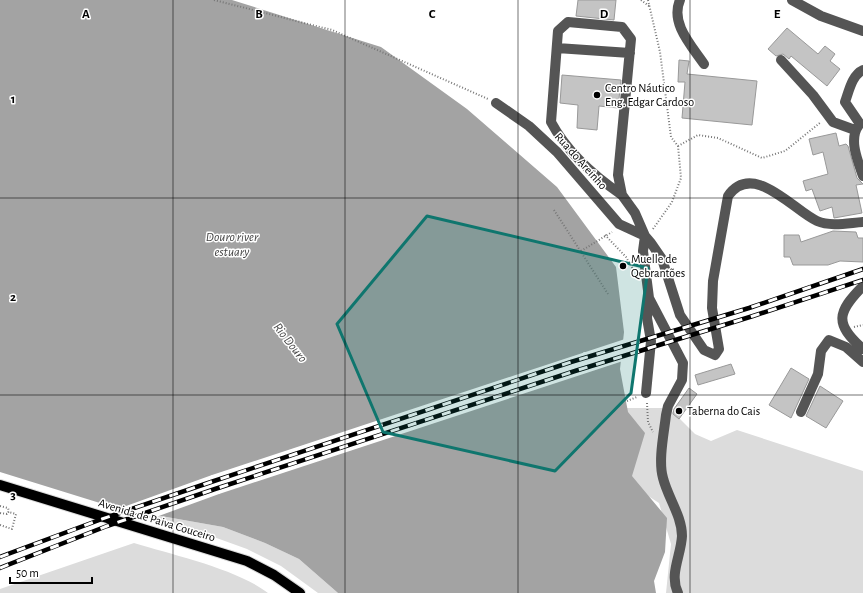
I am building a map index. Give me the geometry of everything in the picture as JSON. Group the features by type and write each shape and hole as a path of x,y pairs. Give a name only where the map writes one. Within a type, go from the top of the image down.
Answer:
{"main road":[{"name":"Avenida de Paiva Couceiro","path":"0,485 247,561 274,575 300,593"}],"street":[{"path":"680,0 677,5 678,26 704,64"},
{"path":"792,0 820,16 863,31"},
{"path":"622,195 618,175 631,39 622,27 568,22 558,31 551,122 556,133 578,158 600,180 622,195 635,213 645,236 657,250 662,259 680,315 704,350 715,355 719,349 719,337 712,308 713,281 728,196 733,189 740,185 750,184 757,184 768,188 782,195 816,220 826,224 863,222"},
{"path":"557,48 630,53"},
{"path":"781,60 813,94 833,122 859,126"},
{"path":"863,70 858,72 850,85 845,102 859,126 854,142 863,176"},
{"name":"Rua do Areínho","path":"496,103 529,126 557,152 619,224 645,236"},
{"path":"645,236 644,252 649,298 647,318 651,341 646,393"},
{"path":"863,286 851,298 844,309 841,320 848,337 863,349"},
{"path":"649,298 683,363 682,380 668,406 662,471 681,529 681,541 674,577 678,593"},
{"path":"801,412 818,374 821,351 829,340 846,347 863,362"}],"path":[{"path":"214,0 332,30 496,103"},
{"path":"641,0 649,6"},
{"path":"645,236 656,226 672,202 681,178 678,146 671,137 660,52 648,0"},
{"path":"678,146 698,135 718,138 762,158 785,151 821,122 833,122"},
{"path":"554,210 608,294"},
{"path":"581,251 606,234 626,257 636,273"},
{"path":"0,506 8,508 8,512"},
{"path":"0,513 7,514 8,512 16,514 12,529 0,525"}],"highlighted area":[{"path":"427,216 648,268 631,393 555,471 383,432 337,324"}],"shaded area":[{"path":"626,408 669,408 695,434 711,441 737,430 863,471 863,593 666,593 671,544 659,503 639,490 619,482"},
{"path":"116,508 223,527 265,543 299,559 338,593 318,593 281,566 247,549 211,536"},
{"path":"134,543 222,570 255,584 268,593 0,593 0,589"}],"water":[{"name":"Douro river estuary","path":"0,0 232,0 381,47 467,109 557,187 616,267 624,332 620,369 628,412 645,433 632,476 667,518 665,552 654,581 656,593 338,593 299,559 265,543 223,527 116,508 0,472","holes":["584,352 591,352 597,358 596,366 590,371 582,370 577,365 578,357","212,475 220,476 225,482 225,489 219,494 211,494 206,488 206,480"]}],"pier":[{"path":"625,339 623,361 219,494 156,517 115,510 212,475","holes":["584,354 590,354 595,359 594,365 590,369 583,369 579,364 580,358","213,477 219,478 223,482 223,488 218,492 212,492 208,487 208,481"]}],"building":[{"path":"578,0 616,0 614,20 576,16"},
{"path":"787,28 818,54 825,46 835,54 830,61 840,69 827,86 791,56 789,59 783,54 776,56 768,49"},
{"path":"679,60 689,61 687,74 757,81 752,125 682,118 685,82 678,82"},
{"path":"562,75 621,80 618,108 599,106 597,130 577,128 578,105 560,103"},
{"path":"836,133 839,146 846,144 848,146 857,178 863,184 856,185 862,213 834,218 832,207 820,211 812,189 806,191 803,181 828,174 823,152 813,155 809,139"},
{"path":"833,231 856,232 858,238 863,238 863,262 840,261 828,265 793,265 790,257 784,257 784,235 799,235 801,242"},
{"path":"731,364 735,374 698,385 695,375"},
{"path":"791,368 809,379 791,418 769,405"},
{"path":"820,386 843,401 826,428 806,416"},
{"path":"689,388 697,394 679,419 673,414 674,409"}],"railway":[{"path":"0,557 102,519 211,482 571,362 749,308 863,269"},
{"path":"0,568 107,526 215,489 575,371 863,280"}],"place":[{"name":"Centro Náutico Eng. Edgar Cardoso","path":"597,95"},
{"name":"Muelle de Qebrantões","path":"623,266"},
{"name":"Taberna do Cais","path":"679,411"}],"water label":[{"name":"Rio Douro","path":"291,342"}]}
